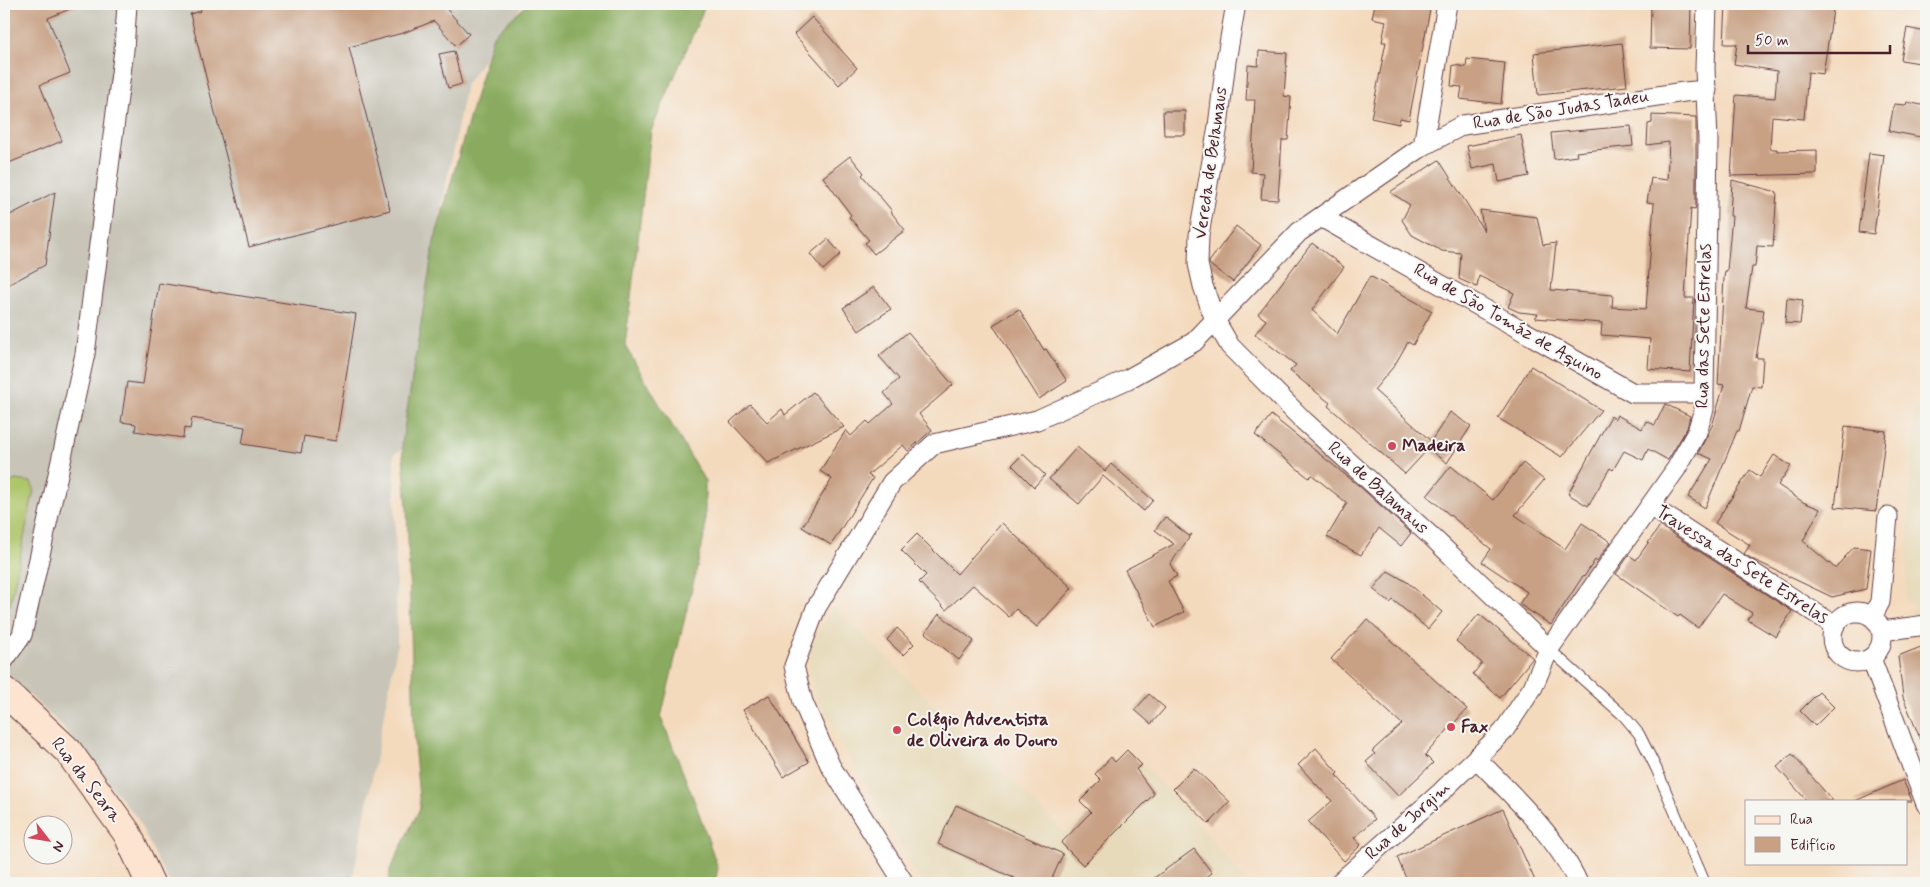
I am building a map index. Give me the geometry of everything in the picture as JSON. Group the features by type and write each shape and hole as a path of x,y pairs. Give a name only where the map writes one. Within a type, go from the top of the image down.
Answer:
{"street":[{"path":"4,660 22,635 85,354 124,50 126,4"},
{"path":"1423,146 1447,4"},
{"name":"Rua das Sete Estrelas","path":"1476,758 1503,732 1533,687 1549,649 1676,469 1697,432 1704,409 1708,141 1705,69 1707,4"},
{"name":"Vereda de Belamaus","path":"1215,320 1203,286 1198,264 1199,235 1235,12"},
{"name":"Rua de São Judas Tadeu","path":"904,883 830,765 803,702 794,666 816,608 892,482 934,444 1037,420 1128,379 1194,342 1299,232 1423,146 1463,125 1707,90"},
{"name":"Rua de São Tomáz de Aquino","path":"1321,217 1633,393 1704,393"},
{"name":"Rua de Balamaus","path":"1215,320 1230,346 1304,421 1433,538 1549,649"},
{"name":"Travessa das Sete Estrelas","path":"1650,506 1834,625"},
{"path":"1888,516 1877,624 1880,646 1870,658 1855,662 1840,656 1831,641 1831,633 1838,619 1851,612 1866,613 1877,624 1926,625"},
{"path":"1870,658 1926,804"},
{"name":"Rua da Seara","path":"4,691 68,751 127,833 150,883"},
{"path":"1476,758 1533,817 1572,870 1578,883"},
{"name":"Rua de Jorgim","path":"1339,883 1440,793 1476,758"}],"lane":[{"path":"1235,12 1245,4"},
{"path":"1549,649 1624,716 1640,734 1705,883"}],"shaded area":[{"path":"4,4 523,4 466,84 430,265 489,371 475,410 394,454 397,646 352,883 171,883 167,879 137,818 63,727 4,671"},
{"path":"1915,408 1926,409 1926,620 1912,622 1912,604 1905,603"},
{"name":"Colégio Adventista de Oliveira do Douro","path":"834,607 1065,833 1141,763 1186,809 1248,883 922,883 816,697 809,676 810,650 821,625"}],"green space":[{"path":"528,4 706,4 651,131 625,346 705,481 705,534 661,717 696,805 718,868 715,883 389,883 390,869 420,808 415,754 407,509 402,442 434,242 493,35"},
{"path":"15,480 31,482 34,489 10,605 4,613 4,487"}],"building":[{"path":"4,4 82,4 48,18 70,73 40,85 62,141 4,165"},
{"path":"199,4 442,4 469,34 456,46 434,21 403,33 349,47 390,210 249,247 190,14 201,11"},
{"path":"1375,4 1431,4 1409,120 1400,118 1399,124 1371,118 1386,42 1382,42 1386,21 1372,18"},
{"path":"1651,4 1691,4 1690,49 1650,48"},
{"path":"1726,4 1834,4 1823,74 1808,72 1804,119 1772,116 1770,149 1777,149 1777,151 1817,150 1817,174 1731,176 1736,95 1775,98 1777,71 1734,64 1737,44 1724,44"},
{"path":"812,17 857,68 839,85 794,34"},
{"path":"1907,28 1926,32 1926,64 1901,60"},
{"path":"1622,43 1627,86 1538,95 1534,53"},
{"path":"454,51 462,84 448,88 439,54"},
{"path":"1259,51 1287,53 1284,96 1291,97 1288,140 1282,140 1278,200 1261,199 1263,173 1251,172 1255,100 1246,100 1248,65 1258,66"},
{"path":"1467,59 1505,63 1501,104 1460,99 1462,87 1451,86 1453,65 1466,67"},
{"path":"1907,102 1926,106 1926,138 1889,131 1894,104 1906,105"},
{"path":"1163,111 1185,111 1185,135 1164,135"},
{"path":"1652,115 1696,117 1696,206 1695,209 1691,208 1685,298 1694,298 1690,372 1648,369 1650,339 1601,335 1602,323 1535,318 1538,314 1519,312 1508,307 1514,293 1479,276 1477,287 1459,279 1461,253 1442,251 1412,235 1402,220 1410,205 1390,192 1439,160 1484,231 1480,210 1537,217 1543,245 1556,243 1551,290 1613,295 1612,307 1646,309 1654,203 1647,202 1651,178 1667,180 1669,142 1647,145 1648,124 1652,123"},
{"path":"1631,126 1633,146 1576,152 1577,156 1554,159 1551,133"},
{"path":"1521,135 1529,176 1499,182 1496,164 1472,169 1467,146"},
{"path":"1869,153 1884,155 1874,234 1859,232"},
{"path":"850,156 864,173 862,175 905,230 874,254 865,243 869,240 849,217 851,215 823,177"},
{"path":"1732,180 1777,192 1773,247 1757,246 1755,267 1752,267 1746,308 1764,310 1756,358 1763,358 1761,387 1752,386 1739,431 1737,431 1705,508 1688,497 1712,459 1698,453 1712,426 1724,385 1718,384 1724,278 1725,271 1727,271 1732,216 1730,216"},
{"path":"55,192 45,265 4,287 4,218"},
{"path":"1236,226 1261,245 1233,282 1210,265 1209,262"},
{"path":"828,239 841,254 823,270 810,254"},
{"path":"1312,243 1344,267 1312,310 1337,334 1370,276 1432,311 1413,345 1408,342 1394,366 1374,390 1431,441 1450,412 1471,426 1447,463 1428,449 1405,474 1328,406 1330,403 1290,371 1296,365 1255,334 1266,320 1258,314"},
{"path":"159,283 356,314 336,441 304,436 301,453 242,444 245,427 192,418 190,429 184,428 183,438 135,431 136,424 121,422 127,382 143,384"},
{"path":"874,287 891,309 859,331 843,308"},
{"path":"1787,298 1803,300 1800,324 1785,323"},
{"path":"1019,309 1044,350 1046,349 1067,381 1039,399 993,325"},
{"path":"908,332 953,385 919,414 932,430 908,451 903,445 868,475 873,478 831,545 802,527 832,479 820,471 846,430 851,436 867,421 870,424 893,404 884,393 899,379 879,356"},
{"path":"1531,366 1601,410 1562,457 1498,418"},
{"path":"813,392 844,427 768,463 730,422 750,404 767,422 782,409 785,415"},
{"path":"1665,404 1690,416 1687,428 1668,460 1648,449 1643,460 1624,451 1613,470 1610,468 1588,506 1568,494 1611,416 1615,419 1617,415 1642,429 1646,421 1655,425"},
{"path":"1271,415 1358,485 1411,533 1401,546 1379,528 1361,555 1327,537 1347,503 1312,475 1309,478 1255,435"},
{"path":"1845,426 1886,431 1876,511 1835,507"},
{"path":"1077,447 1105,471 1111,464 1153,500 1144,511 1103,476 1079,504 1049,479"},
{"path":"1023,454 1045,475 1034,487 1012,465"},
{"path":"1774,455 1791,466 1778,485 1803,502 1820,509 1803,541 1835,568 1854,547 1871,549 1866,589 1832,597 1744,554 1750,545 1715,523 1750,470 1760,477"},
{"path":"1523,463 1544,480 1515,515 1565,549 1582,523 1611,542 1583,576 1551,625 1519,604 1527,592 1482,562 1491,549 1427,496 1451,466 1493,500"},
{"path":"1165,517 1189,536 1192,534 1170,564 1177,576 1168,581 1184,612 1155,627 1125,570 1174,544 1155,530"},
{"path":"1002,523 1072,588 1037,627 1016,609 1009,617 973,585 946,610 919,582 926,575 901,550 917,534 957,574"},
{"path":"1660,526 1792,611 1776,637 1748,620 1752,613 1722,594 1698,628 1680,615 1678,617 1616,574 1629,555 1636,560"},
{"path":"1388,571 1407,582 1442,612 1428,629 1393,600 1390,603 1373,589"},
{"path":"939,614 974,641 959,660 925,633"},
{"path":"1479,614 1533,658 1500,698 1473,674 1482,663 1456,641"},
{"path":"1367,619 1467,709 1425,755 1433,763 1398,796 1366,762 1375,754 1372,751 1402,724 1331,659"},
{"path":"897,628 914,644 903,655 887,640"},
{"path":"1926,645 1926,753 1903,697 1898,656"},
{"path":"1819,692 1834,707 1815,726 1800,711"},
{"path":"1149,694 1165,708 1151,724 1135,710"},
{"path":"769,695 809,762 783,777 743,710"},
{"path":"1316,748 1338,773 1336,775 1375,819 1354,838 1361,845 1344,861 1308,822 1332,801 1298,765"},
{"path":"1127,750 1142,765 1136,769 1154,794 1083,865 1061,843 1091,812 1080,801 1101,780 1095,774 1111,757 1115,762"},
{"path":"1792,754 1832,800 1806,800 1777,767"},
{"path":"1194,768 1230,802 1209,824 1173,789"},
{"path":"1903,780 1912,801 1908,800 1857,800"},
{"path":"956,805 1063,854 1050,883 1025,883 938,844"},
{"path":"1503,809 1536,883 1408,883 1397,857"},
{"path":"1194,849 1212,873 1197,883 1147,883"}],"place":[{"name":"Madeira","path":"1392,446"},
{"name":"Fax","path":"1451,727"},
{"name":"Colégio Adventista de Oliveira do Douro","path":"897,730"}]}
